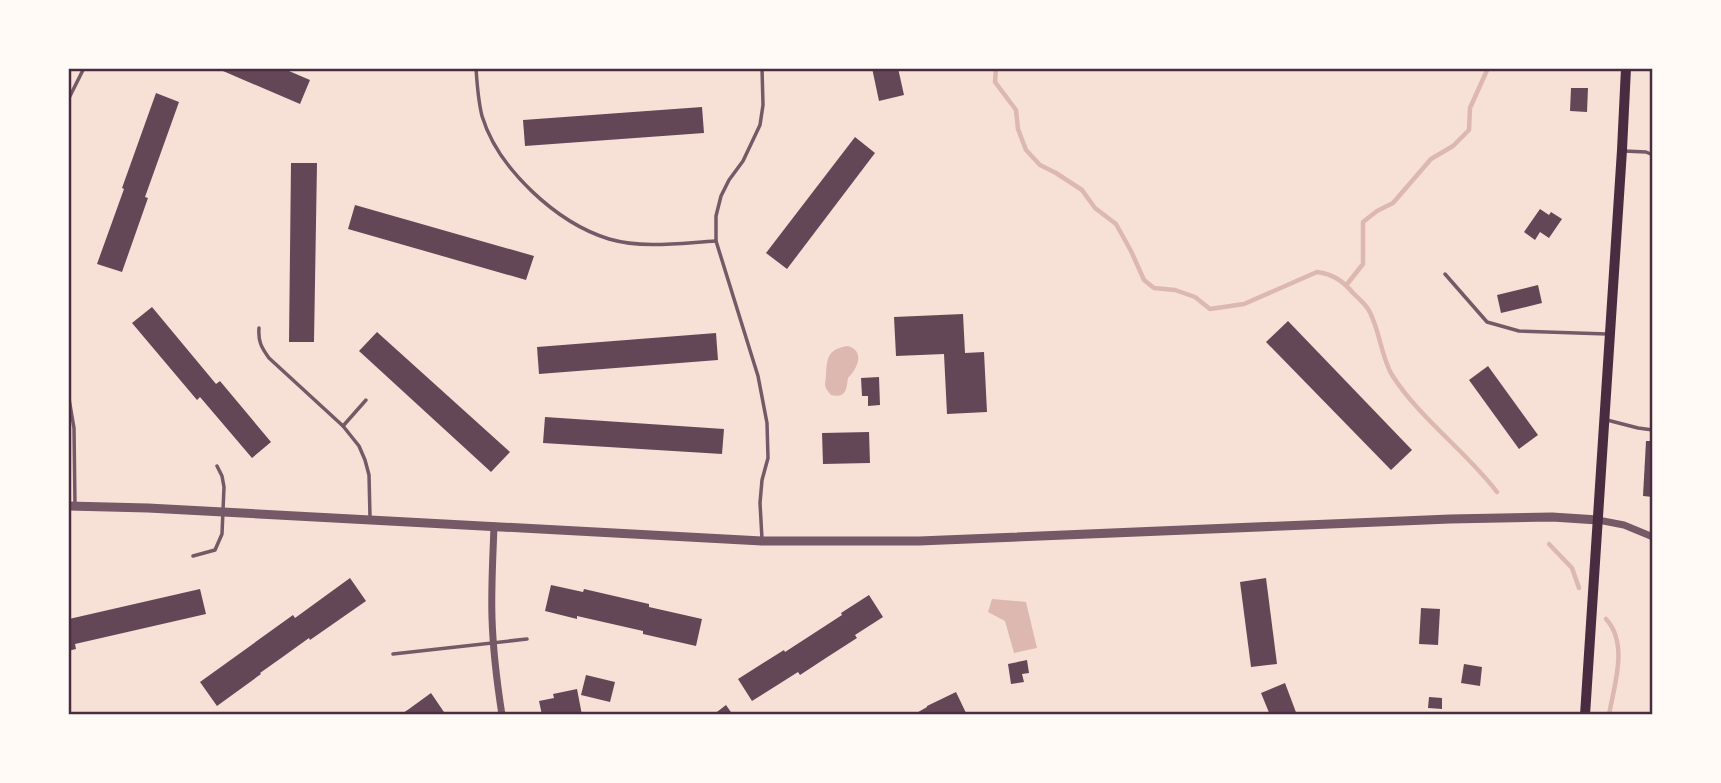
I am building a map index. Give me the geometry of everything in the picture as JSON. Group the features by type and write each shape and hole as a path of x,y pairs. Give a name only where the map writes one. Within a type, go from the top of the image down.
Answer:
{"main road":[{"path":"1585,715 1626,68"}],"street":[{"path":"72,506 370,519 762,541 919,541 1552,517 1625,525 1653,537"},
{"path":"494,526 493,642 502,715"}],"lane":[{"path":"68,100 84,68"},
{"path":"476,68 477,93 494,144 510,168 557,212 582,228 610,239 639,244 716,240"},
{"path":"762,68 763,105 760,125 743,161 721,196 716,216 716,240 758,376 767,423 768,458 760,503 762,541"},
{"path":"1622,150 1653,155"},
{"path":"1445,274 1487,322 1519,331 1609,334"},
{"path":"258,328 261,347 269,358 343,426 359,446 369,475 370,519"},
{"path":"68,393 74,428 72,506"},
{"path":"343,426 366,400"},
{"path":"1604,419 1653,430"},
{"path":"193,556 215,550 222,534 225,487 217,466"},
{"path":"393,654 527,639"}],"shaded area":[{"path":"848,346 857,352 857,365 848,378 844,392 831,395 825,384 828,358 833,351"},
{"path":"992,599 1026,602 1037,648 1014,653 1005,621 988,612"}],"building":[{"path":"216,68 282,68 310,80 300,104"},
{"path":"872,68 898,68 904,95 879,101"},
{"path":"1571,88 1588,88 1587,112 1570,111"},
{"path":"156,93 179,102 122,272 97,264"},
{"path":"702,107 704,133 525,146 523,120"},
{"path":"855,137 875,153 787,269 766,253"},
{"path":"291,163 317,163 314,342 289,342"},
{"path":"355,205 534,256 526,280 348,229"},
{"path":"1540,209 1562,219 1549,238 1540,232 1535,240 1524,232"},
{"path":"1538,285 1542,303 1501,313 1497,295"},
{"path":"152,307 216,384 220,381 271,442 252,458 200,397 197,400 132,323"},
{"path":"963,314 965,353 984,352 987,412 947,414 944,354 896,356 894,317"},
{"path":"1288,321 1412,450 1391,470 1266,342"},
{"path":"377,332 510,452 491,472 359,351"},
{"path":"716,333 718,360 539,374 537,347"},
{"path":"1488,366 1538,435 1519,449 1469,380"},
{"path":"879,377 880,405 868,406 868,396 862,396 861,378"},
{"path":"545,417 724,429 722,454 543,443"},
{"path":"869,432 870,463 823,464 822,433"},
{"path":"1646,441 1653,441 1653,497 1643,496"},
{"path":"350,578 366,601 310,640 309,638 217,706 200,682"},
{"path":"1266,578 1277,664 1251,667 1240,582"},
{"path":"551,585 583,592 584,589 702,619 696,646 643,634 643,631 545,611"},
{"path":"200,589 206,614 75,644 76,649 68,651 69,619"},
{"path":"869,595 883,617 855,635 857,638 800,675 798,672 752,701 738,679 784,650 785,652"},
{"path":"1421,608 1440,609 1438,645 1419,644"},
{"path":"1027,660 1029,673 1022,674 1024,682 1011,684 1008,664"},
{"path":"1464,664 1482,667 1480,686 1461,683"},
{"path":"586,675 615,682 610,702 581,695"},
{"path":"1285,683 1297,715 1270,715 1261,693"},
{"path":"577,689 582,715 542,715 539,701 554,698 553,694"},
{"path":"956,692 967,715 913,715 927,706"},
{"path":"431,693 446,715 400,715 409,709"},
{"path":"1429,697 1442,698 1442,709 1428,708"},
{"path":"726,705 733,715 713,715"}],"waterway":[{"path":"996,68 995,82 1016,110 1018,129 1026,150 1040,165 1082,190 1095,208 1116,224 1144,280 1154,288 1175,290 1195,297 1210,309 1244,304 1317,272 1337,279 1368,309 1388,368 1404,391 1497,492"},
{"path":"1348,283 1363,264 1363,222 1393,203 1431,159 1453,146 1469,130 1470,108 1488,68"},
{"path":"1549,544 1572,568 1579,588"},
{"path":"1606,619 1613,629 1618,652 1609,715"}]}
